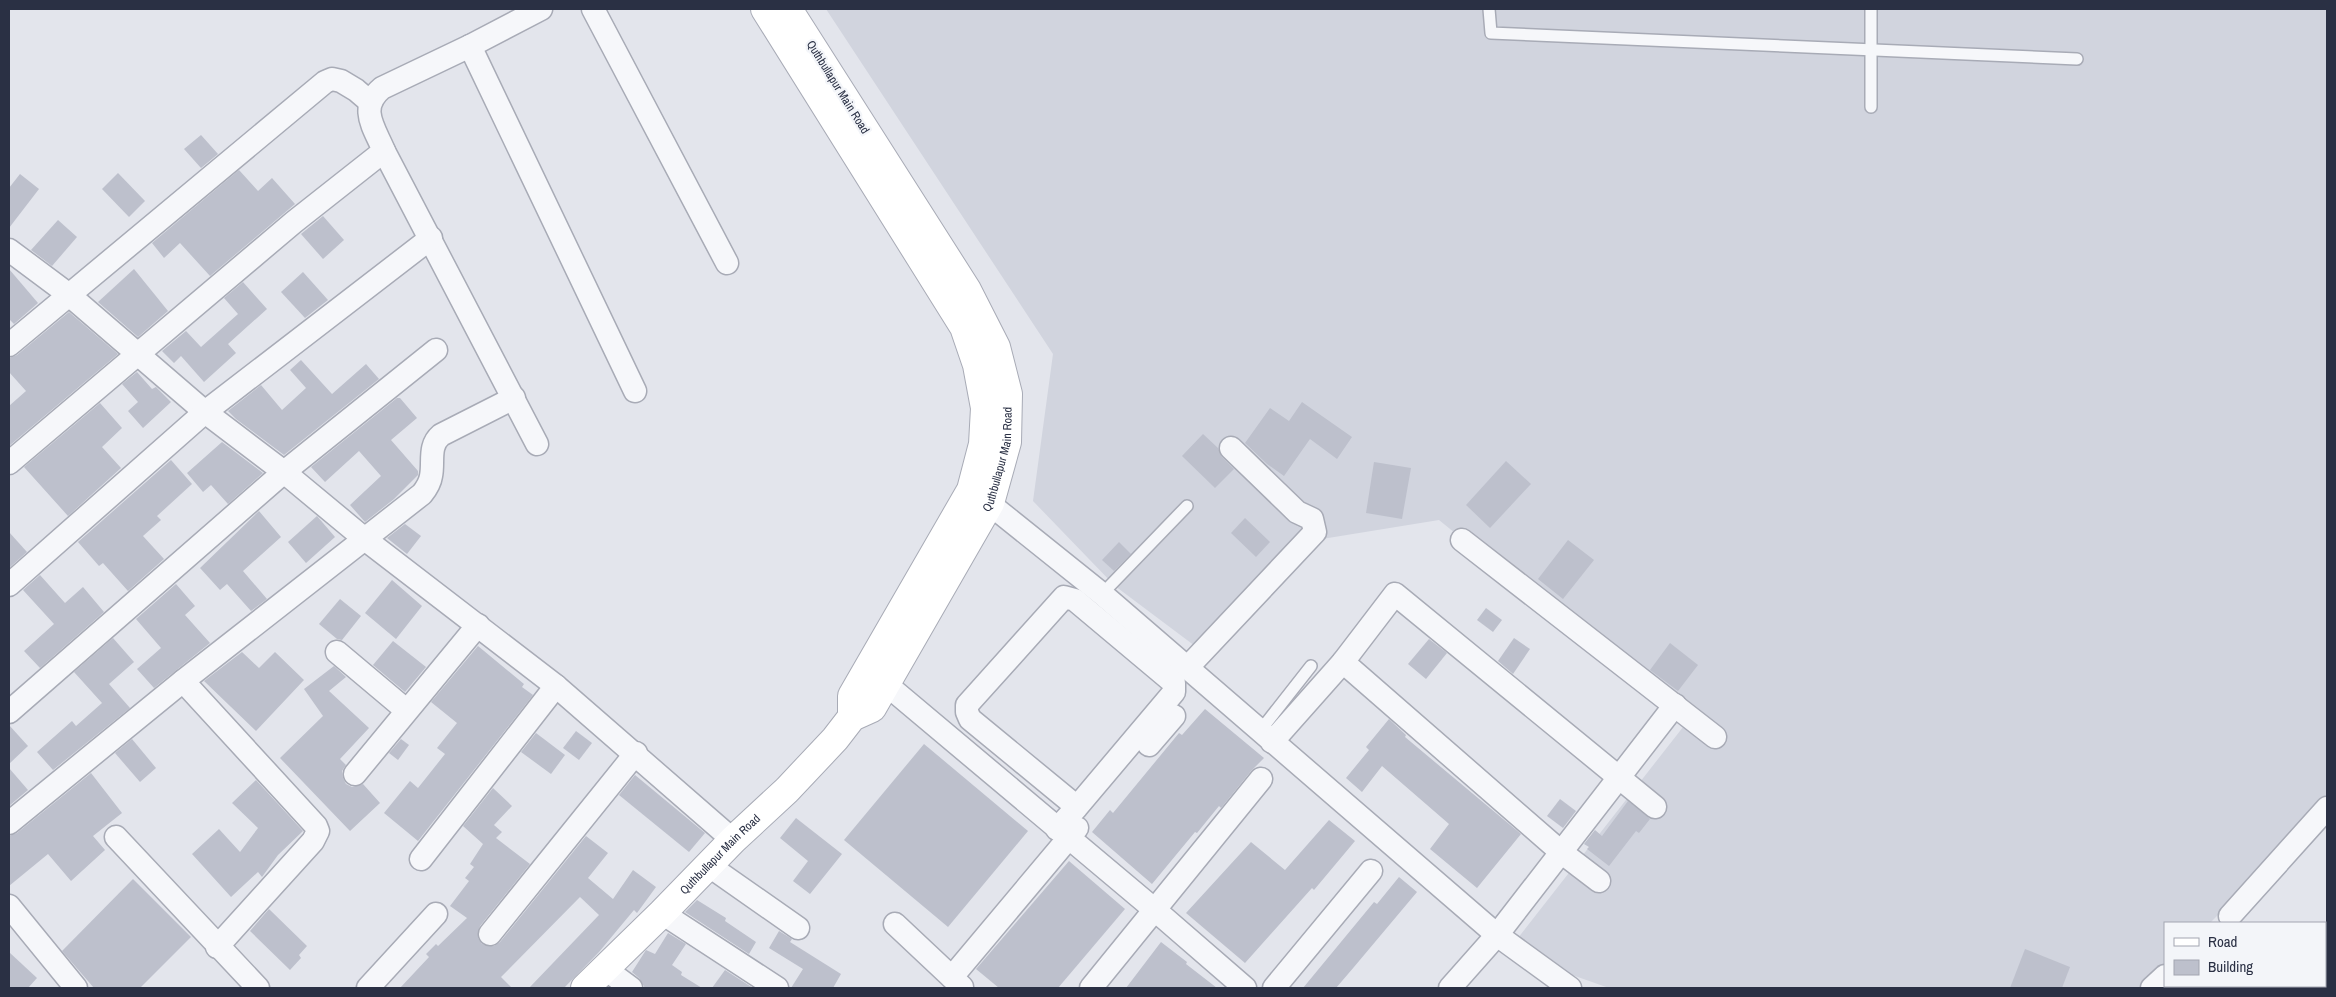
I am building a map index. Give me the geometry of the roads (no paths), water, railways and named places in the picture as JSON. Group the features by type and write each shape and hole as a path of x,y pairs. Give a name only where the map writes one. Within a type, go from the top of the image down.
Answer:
{"main road":[{"name":"Quthbullapur Main Road","path":"765,9 964,327 977,365 985,408 980,497 852,696 852,717"},
{"name":"Quthbullapur Main Road","path":"585,988 733,840 787,790 836,739 852,717 872,708 887,685 1007,442 1008,394 996,347 967,290 788,9"}],"street":[{"path":"537,444 384,151 368,112 373,96 382,88 470,46 540,9"},
{"path":"593,9 727,263"},
{"path":"470,46 635,391"},
{"path":"9,345 325,82 332,79 341,81 370,102"},
{"path":"9,463 294,222 384,151"},
{"path":"9,585 205,412 431,238"},
{"path":"9,250 68,294 205,412 284,472 366,540 556,686 636,753 733,840"},
{"path":"9,712 284,472 436,350"},
{"path":"9,823 183,681 366,540 425,490 432,475 431,459 436,440 440,435 514,398"},
{"path":"1187,668 1315,532 1312,519 1297,512 1231,448"},
{"path":"980,497 1102,594 1496,935 1570,988"},
{"path":"1462,540 1715,737"},
{"path":"1266,736 1344,662 1395,594 1655,807"},
{"path":"895,924 957,983 1062,834 1077,807 1174,692 1174,683 1074,600 1064,597 968,705 967,712 970,719 1077,807"},
{"path":"355,774 478,625"},
{"path":"337,652 406,710"},
{"path":"1344,662 1561,852 1599,881"},
{"path":"183,681 316,826 318,831 313,841 217,947"},
{"path":"887,685 1062,834 1155,910 1244,988"},
{"path":"421,859 556,686"},
{"path":"1456,986 1675,705"},
{"path":"1062,834 1174,716"},
{"path":"490,934 636,753"},
{"path":"1091,988 1261,779"},
{"path":"2232,921 2327,808"},
{"path":"116,837 217,947 258,988"},
{"path":"708,865 798,928"},
{"path":"1274,988 1371,871"},
{"path":"9,906 66,985"},
{"path":"662,913 777,988"},
{"path":"368,988 436,914"},
{"path":"604,968 631,988"},
{"path":"2152,988 2164,977"}],"lane":[{"path":"1488,9 1491,33 2077,59"},
{"path":"1870,9 1871,107"},
{"path":"1102,594 1188,506"},
{"path":"1266,736 1311,666"}]}
